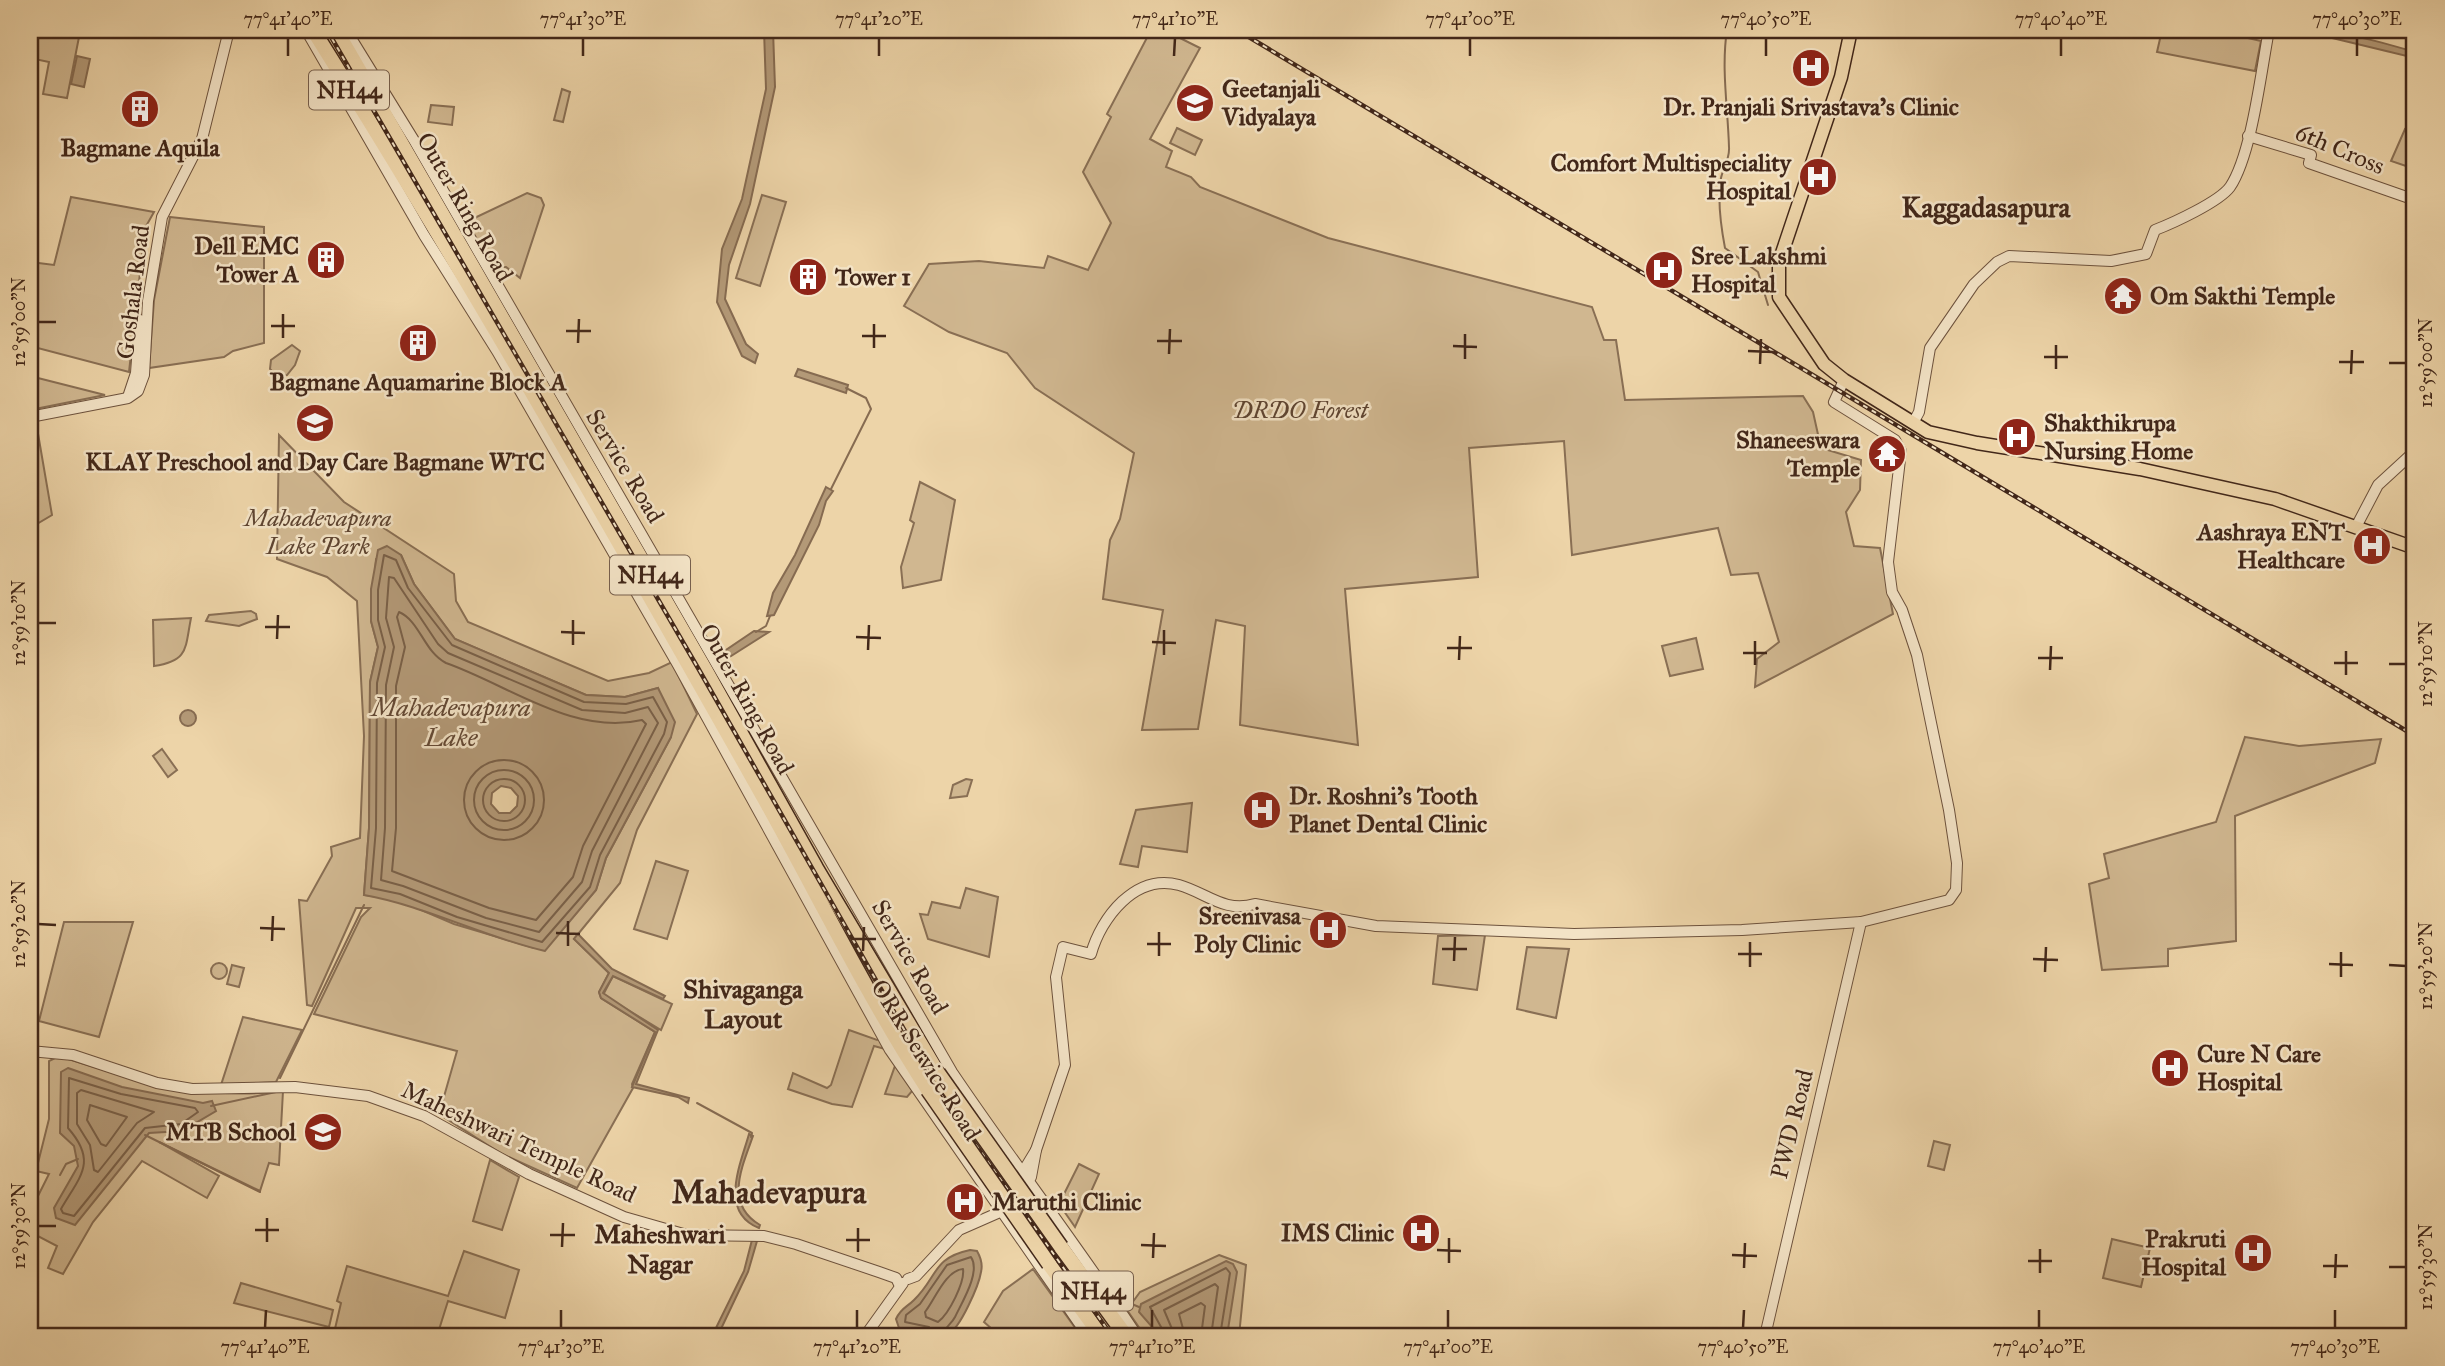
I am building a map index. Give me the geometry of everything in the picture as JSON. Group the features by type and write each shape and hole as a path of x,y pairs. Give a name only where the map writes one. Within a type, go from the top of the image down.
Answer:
{"highway":[{"name":"Outer Ring Road","path":"313,30 928,1090 1101,1336"},
{"name":"Outer Ring Road","path":"336,30 711,666 816,868 938,1073 1126,1336"}],"main road":[{"path":"1852,30 1838,87 1779,262 1779,297 1824,364 1844,380 1927,432 1977,443 2140,469 2275,499 2415,548"}],"street":[{"name":"Goshala Road","path":"166,204 196,137 223,30"},
{"name":"Goshala Road","path":"30,417 128,398 138,391 144,375 148,301 160,216 202,139 229,30"},
{"path":"306,30 549,434"},
{"name":"Service Road","path":"346,30 415,142 554,398"},
{"path":"1913,423 1919,412 1930,348 1974,284 1997,262 2009,257 2111,261 2146,254 2155,230 2181,220 2229,189 2248,136 2269,30"},
{"name":"6th Cross","path":"2248,136 2311,155 2309,163 2415,200"},
{"path":"865,1336 904,1282 916,1276 959,1230 998,1209 1024,1178 1065,1065 1056,977 1063,947 1091,954 1102,924 1129,896 1143,889 1177,884 1219,904 1236,908 1255,904 1341,922 1422,929 1639,934 1861,922 1949,900 1956,890 1957,863 1949,810 1917,655 1902,610 1892,592 1888,562 1901,452 1895,440 1834,402 1844,380"},
{"path":"2356,527 2378,485 2415,451"},
{"name":"ORR Service Road","path":"657,622 681,671 890,1050 1088,1336"},
{"name":"Service Road","path":"711,666 952,1072 1024,1178 1071,1237 1137,1336"},
{"name":"PWD Road","path":"1765,1336 1861,922"},
{"name":"Maheshwari Temple Road","path":"30,1051 73,1055 158,1083 192,1089 295,1087 368,1096 424,1116 529,1174 624,1217 687,1235 764,1236 796,1244 904,1282"}],"green space":[{"path":"33,30 79,37 67,98 43,94 49,62 30,58"},
{"name":"DRDO Forest","path":"1151,30 1164,30 1200,48 1150,139 1172,151 1166,167 1191,177 1200,187 1328,238 1592,307 1604,340 1616,340 1625,400 1803,396 1813,412 1821,448 1861,460 1860,490 1846,512 1854,546 1880,548 1893,614 1755,687 1757,659 1779,642 1758,573 1731,575 1718,528 1572,555 1564,441 1469,448 1478,577 1345,589 1358,745 1240,725 1245,626 1216,620 1198,729 1142,730 1163,610 1103,599 1110,540 1120,519 1134,453 1035,388 1007,353 949,332 904,306 929,264 979,261 1044,268 1048,256 1088,270 1111,223 1083,172 1111,117 1107,114"},
{"path":"2162,30 2213,30 2261,41 2255,71 2157,52"},
{"path":"562,89 570,92 563,122 554,120"},
{"path":"431,105 454,107 452,125 428,122"},
{"path":"1177,128 1202,140 1195,155 1170,143"},
{"path":"2405,129 2415,133 2415,169 2391,161"},
{"path":"527,193 541,198 544,205 520,278 506,267 492,268 466,222"},
{"path":"762,195 786,202 760,286 736,278"},
{"path":"71,197 154,212 145,228 129,372 30,346 30,262 54,265"},
{"path":"170,217 264,227 264,343 233,351 224,357 149,368 154,300"},
{"path":"292,345 300,351 295,365 287,375 277,376 270,369 271,360"},
{"path":"30,376 105,395 30,410"},
{"path":"36,422 52,515 30,528 30,424"},
{"name":"Mahadevapura Lake Park","path":"279,435 344,502 454,574 456,601 468,622 608,681 649,673 672,662 697,714 637,830 620,883 574,939 609,973 599,992 601,998 655,1032 632,1084 633,1088 577,1188 502,1154 439,1114 457,1051 314,1014 361,917 370,908 356,908 312,1006 307,1005 299,900 307,901 332,856 331,847 360,838 364,736 357,601 327,577 277,559","holes":["401,555 414,584 455,639 586,695 625,697 658,688 671,737 606,858 596,890 572,918 534,948 454,924 398,900 364,895 369,828 370,682 378,647 371,621 376,559"]},
{"path":"920,482 955,500 941,580 903,588 901,567 914,523 910,520"},
{"path":"251,611 256,614 257,619 239,626 206,621 209,615"},
{"path":"191,618 186,645 180,657 154,666 153,620"},
{"path":"1696,638 1703,669 1670,676 1662,646"},
{"path":"2245,737 2299,746 2381,739 2375,763 2235,816 2236,941 2168,949 2168,966 2102,970 2089,884 2109,878 2104,854 2216,822"},
{"path":"162,749 177,770 168,777 153,756"},
{"path":"966,779 972,780 967,796 950,798 953,785"},
{"path":"1192,803 1187,852 1142,846 1138,867 1120,864 1136,810"},
{"path":"656,861 688,871 667,939 634,929"},
{"path":"966,888 998,897 989,957 928,939 920,914 928,915 932,902 960,908"},
{"path":"64,922 133,922 99,1037 39,1021"},
{"path":"1485,935 1477,990 1433,984 1438,936"},
{"path":"1527,947 1569,949 1556,1018 1517,1009"},
{"path":"216,963 222,963 227,971 225,977 216,979 211,974 211,968"},
{"path":"232,965 244,968 239,987 227,984"},
{"path":"613,976 672,1004 661,1030 603,995"},
{"path":"243,1017 302,1030 276,1082 221,1085"},
{"path":"849,1030 877,1040 880,1038 885,1049 874,1046 852,1107 832,1104 788,1089 793,1073 827,1088 831,1085"},
{"path":"59,1056 114,1073 197,1091 283,1091 279,1165 269,1163 260,1191 159,1142 219,1176 207,1198 142,1161 93,1222 63,1274 48,1268 57,1246 30,1232 30,1212 49,1174 36,1171 49,1119 49,1061"},
{"path":"896,1063 913,1090 907,1097 885,1094"},
{"path":"1934,1141 1950,1145 1944,1170 1928,1166"},
{"path":"490,1160 519,1177 502,1230 473,1221"},
{"path":"1079,1164 1099,1174 1075,1227 1059,1204"},
{"path":"2112,1239 2150,1248 2141,1287 2103,1278"},
{"path":"464,1251 519,1270 505,1318 448,1301 437,1336 349,1336 334,1333 341,1303 337,1301 347,1266 448,1296"},
{"path":"1219,1255 1246,1265 1239,1336 1145,1336 1127,1310 1140,1292"},
{"path":"1033,1269 1081,1336 1000,1336 984,1322 1003,1291"},
{"path":"241,1283 333,1310 329,1327 234,1303"}],"water":[{"path":"764,30 773,30 775,87 750,204 729,265 725,299 746,344 758,354 755,363 742,356 717,302 722,249 742,199 766,89"},
{"path":"2299,30 2372,40 2415,52 2415,58"},
{"path":"77,56 90,59 84,87 71,84"},
{"path":"798,369 848,385 846,393 795,376"},
{"path":"826,487 833,491 826,501 819,525 774,615 767,616 773,593 795,555"},
{"name":"Mahadevapura Lake","path":"387,546 401,555 414,584 455,639 586,695 625,697 658,688 675,722 671,737 606,858 596,890 545,951 499,938 410,906 364,895 369,828 370,682 378,647 371,621 371,589 378,550","holes":["501,786 511,788 518,796 517,806 510,813 499,813 491,804 492,793"]},
{"path":"754,631 769,632 728,658 723,652"},
{"path":"188,710 194,712 194,724 188,726 182,724 180,718 182,712"},
{"path":"578,934 612,969 665,996 663,999 613,976 603,993 658,1030 636,1084 689,1098 688,1103 678,1097 632,1087 655,1032 601,998 599,992 609,973 574,939"},
{"path":"68,1068 122,1087 203,1103 212,1101 216,1111 182,1131 149,1133 75,1225 56,1218 54,1208 78,1166 74,1146 60,1133 61,1072"},
{"path":"749,1134 753,1136 741,1172 739,1196 742,1207 760,1225 759,1228 746,1221 739,1211 736,1199 738,1172"},
{"path":"752,1240 757,1241 748,1272 720,1331 712,1336 744,1271"},
{"path":"970,1250 977,1251 982,1264 981,1272 968,1306 953,1330 948,1334 936,1336 899,1328 896,1319 898,1315 922,1292 942,1263"},
{"path":"1226,1261 1233,1264 1237,1272 1227,1336 1160,1336 1139,1312 1141,1304"}],"waterway":[{"path":"1727,30 1725,74 1729,151 1720,186 1722,231 1725,248 1758,272 1768,305"},
{"path":"831,489 871,409 866,398 846,388"},
{"path":"756,632 766,626 770,616"},
{"path":"280,1078 364,905"},
{"path":"211,1106 276,1092"},
{"path":"697,1103 752,1133 751,1137"},
{"path":"145,1135 260,1192"},
{"path":"60,1175 66,1164 78,1159"},
{"path":"1127,1302 1139,1307"}],"railway":[{"path":"327,30 698,668 946,1103 1112,1336"},
{"path":"1237,30 2415,736"}],"place":[{"name":"Dr. Pranjali Srivastava's Clinic","path":"1811,68"},
{"name":"Geetanjali Vidyalaya","path":"1195,103"},
{"name":"Bagmane Aquila","path":"140,109"},
{"name":"Comfort Multispeciality Hospital","path":"1818,177"},
{"name":"Dell EMC Tower A","path":"326,260"},
{"name":"Sree Lakshmi Hospital","path":"1664,270"},
{"name":"Tower 1","path":"808,277"},
{"name":"Om Sakthi Temple","path":"2123,296"},
{"name":"Bagmane Aquamarine Block A","path":"418,343"},
{"name":"KLAY Preschool and Day Care Bagmane WTC","path":"315,423"},
{"name":"Shakthikrupa Nursing Home","path":"2017,437"},
{"name":"Shaneeswara Temple","path":"1887,454"},
{"name":"Aashraya ENT Healthcare","path":"2372,546"},
{"name":"Dr. Roshni's Tooth Planet Dental Clinic","path":"1262,810"},
{"name":"Sreenivasa Poly Clinic","path":"1328,930"},
{"name":"Cure N Care Hospital","path":"2170,1068"},
{"name":"MTB School","path":"323,1132"},
{"name":"Maruthi Clinic","path":"965,1202"},
{"name":"IMS Clinic","path":"1421,1233"},
{"name":"Prakruti Hospital","path":"2253,1253"}],"district":[{"name":"Kaggadasapura","path":"1986,207"},
{"name":"Shivaganga Layout","path":"743,1004"},
{"name":"Mahadevapura","path":"769,1192"},
{"name":"Maheshwari Nagar","path":"660,1249"}]}
